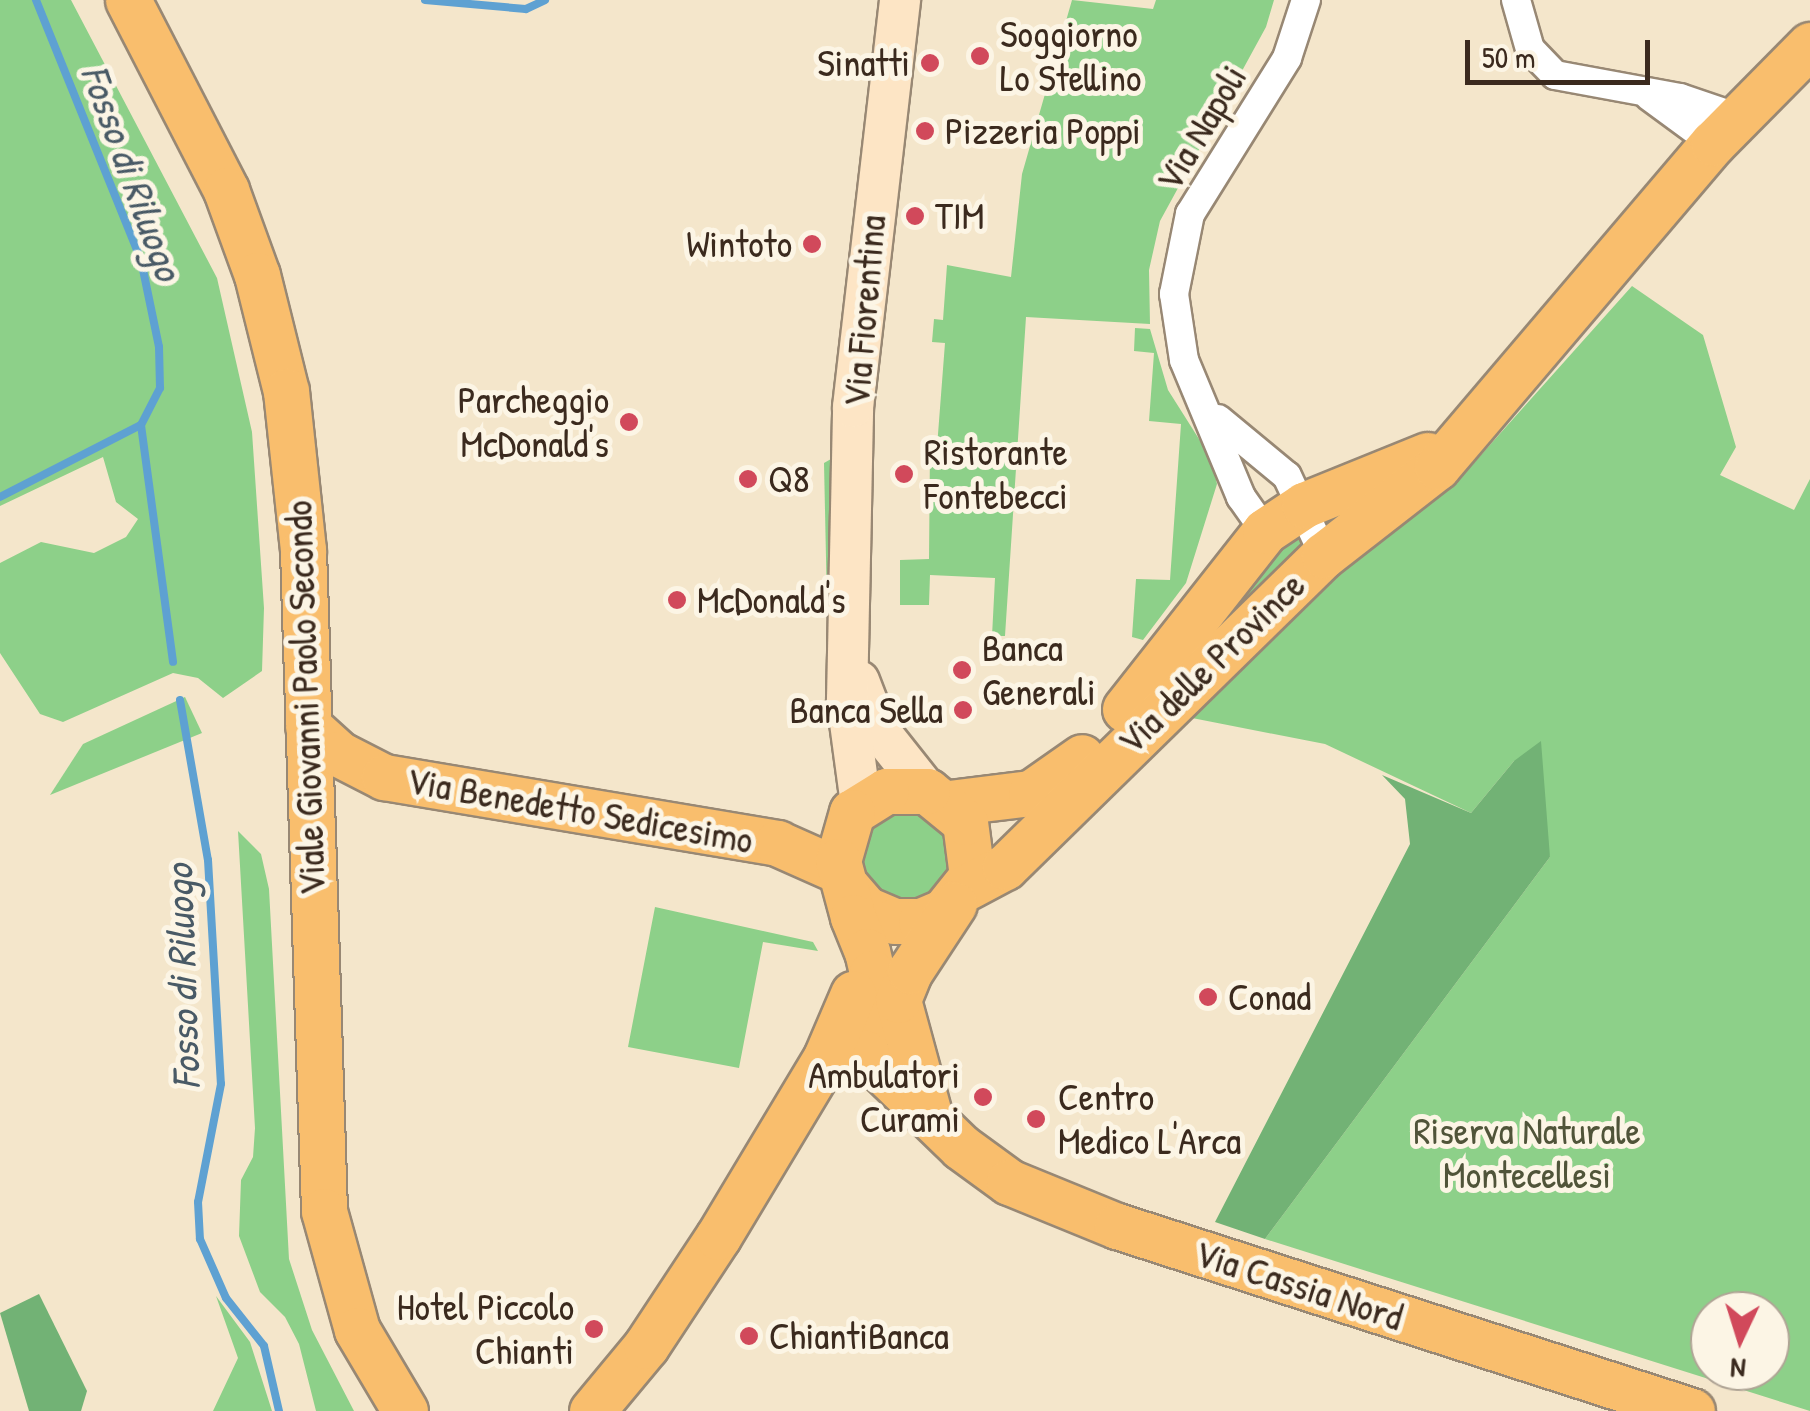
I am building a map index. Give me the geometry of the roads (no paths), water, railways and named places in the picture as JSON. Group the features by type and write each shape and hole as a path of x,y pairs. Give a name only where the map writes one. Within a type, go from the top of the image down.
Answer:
{"main road":[{"name":"Viale Giovanni Paolo Secondo","path":"128,0 207,147 270,320 300,502 324,1212 357,1330 405,1411"},
{"name":"Via Fiorentina","path":"646,1346 807,1089 850,1010 846,892 853,813 848,711 858,330 900,0"},
{"name":"Via delle Province","path":"962,895 995,876 1021,852 1324,555 1428,475 1461,442 1724,130 1810,45"},
{"name":"Via delle Province","path":"938,797 1020,797 1064,774 1150,682 1295,490 1350,486 1461,442"},
{"name":"Via Fiorentina","path":"851,623 866,706 971,835 962,895"},
{"name":"Via Benedetto Sedicesimo","path":"308,726 339,754 384,777 777,843 846,892"},
{"name":"Via Benedetto Sedicesimo","path":"309,803 384,777"},
{"path":"853,813 899,788 938,797"},
{"name":"Via Benedetto Sedicesimo","path":"777,843 853,813"},
{"name":"Via Fiorentina","path":"846,892 872,972 862,1042 866,1056"},
{"path":"846,892 866,909 894,921 921,920 962,895"},
{"path":"807,1089 866,1056 898,1011 904,980 962,895"},
{"path":"898,1011 930,1116"},
{"name":"Via Cassia Nord","path":"866,1056 993,1172 1063,1207 1692,1411"},
{"path":"592,1411 646,1346"},
{"path":"620,1411 646,1346"}],"street":[{"name":"Via Napoli","path":"1266,532 1241,497 1174,325 1184,233 1198,198 1287,58 1306,0"},
{"path":"1516,0 1530,48 1546,70 1644,92 1724,130"},
{"name":"Via Napoli","path":"1210,411 1295,490 1324,555"}],"waterway":[{"name":"Fosso di Riluogo","path":"36,0 141,260 159,347 160,388 141,425 173,662"},
{"path":"425,0 526,9 545,0"},
{"path":"0,497 141,425"},
{"name":"Fosso di Riluogo","path":"180,700 208,860 221,1084 198,1202 200,1239 226,1298 264,1346 279,1411"}],"place":[{"name":"Soggiorno Lo Stellino","path":"980,56"},
{"name":"Sinatti","path":"930,63"},
{"name":"Pizzeria Poppi","path":"925,131"},
{"name":"TIM","path":"915,216"},
{"name":"Wintoto","path":"812,244"},
{"name":"Parcheggio McDonald's","path":"629,422"},
{"name":"Ristorante Fontebecci","path":"904,474"},
{"name":"Q8","path":"748,479"},
{"name":"McDonald's","path":"677,600"},
{"name":"Banca Generali","path":"962,670"},
{"name":"Banca Sella","path":"963,710"},
{"name":"Conad","path":"1208,997"},
{"name":"Ambulatori Curami","path":"983,1097"},
{"name":"Centro Medico L'Arca","path":"1036,1119"},
{"name":"Hotel Piccolo Chianti","path":"594,1329"},
{"name":"ChiantiBanca","path":"749,1336"}],"park label":[{"name":"Riserva Naturale Montecellesi","path":"1527,1153"}]}
